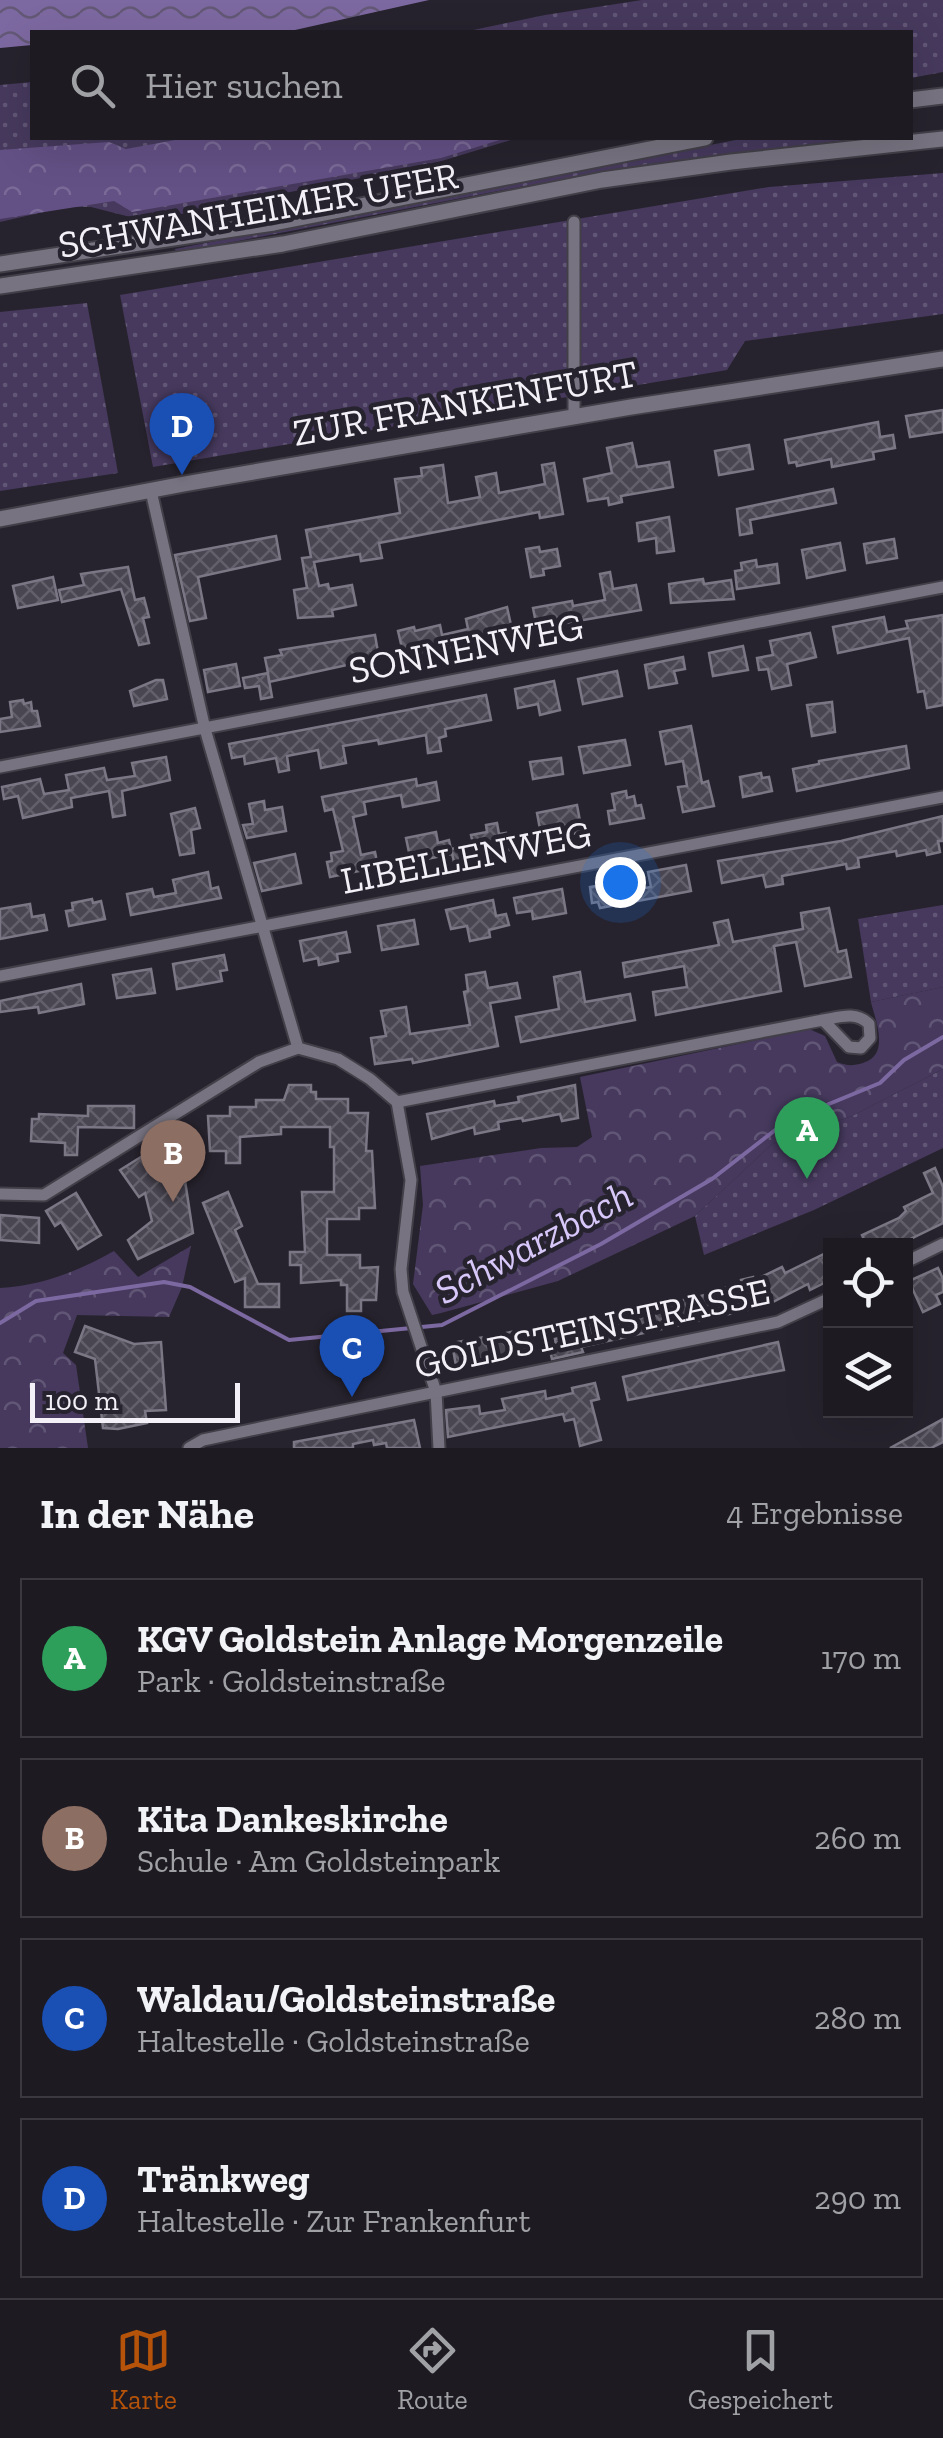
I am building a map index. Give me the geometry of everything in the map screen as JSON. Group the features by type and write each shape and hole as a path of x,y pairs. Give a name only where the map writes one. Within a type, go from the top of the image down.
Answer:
{"main road":[{"path":"913,100 943,96"},
{"name":"SCHWANHEIMER UFER","path":"0,264 274,223 695,140"},
{"name":"SCHWANHEIMER UFER","path":"0,286 283,244 602,180 943,140"},
{"name":"ZUR FRANKENFURT","path":"0,519 574,417 943,359"}],"street":[{"path":"574,222 574,417"},
{"path":"151,491 205,729 298,1048"},
{"name":"SONNENWEG","path":"0,767 943,587"},
{"name":"LIBELLENWEG","path":"0,976 943,797"},
{"path":"397,1102 823,1020"},
{"path":"0,1194 44,1195 259,1062 298,1048 338,1059 397,1102 411,1180 401,1269 412,1320 436,1392 440,1448"},
{"path":"913,1259 943,1244"},
{"name":"GOLDSTEINSTRASSE","path":"190,1448 203,1440 778,1322 823,1301"}],"green space":[{"path":"642,0 943,0 943,72 913,78 913,30 474,30"},
{"path":"30,82 30,140 510,140 435,163 146,221 91,207 65,207 0,222 0,85"},
{"path":"175,140 500,140 441,158 132,212 114,201 0,219 0,150 109,142 126,149"},
{"path":"736,140 846,140 525,186 238,241 176,252 175,249"},
{"path":"943,173 943,314 745,341 727,370 153,467 120,295 769,187"},
{"path":"87,303 118,473 0,491 0,312"},
{"path":"943,905 943,987 871,1002 858,919"},
{"path":"943,987 943,1069 852,1116 772,1144 695,1216 558,1281 441,1313 432,1315 413,1284 423,1205 420,1166 541,1148 577,1147 592,1137 580,1077 809,1029 825,1036 837,1062 863,1063 871,1059 879,1045 871,1002"},
{"path":"943,1069 943,1148 814,1210 704,1255 695,1216 772,1144 852,1116"},
{"path":"191,1246 182,1287 169,1317 77,1315 63,1353 76,1365 88,1448 0,1448 0,1288 59,1276 114,1251 138,1277"}],"water":[{"path":"0,0 429,0 295,30 30,30 30,45 0,48"}],"building":[{"path":"943,410 943,432 910,437 906,416"},
{"path":"878,422 880,437 893,435 895,448 873,452 874,459 832,467 831,459 797,466 796,462 789,463 785,440"},
{"path":"632,443 637,467 669,462 673,487 621,496 622,502 609,505 608,498 588,501 584,479 612,473 607,448"},
{"path":"749,445 753,469 719,475 715,451"},
{"path":"554,463 563,514 540,518 539,512 379,543 382,558 361,561 360,554 314,562 319,586 328,584 329,589 352,585 356,605 332,610 333,616 298,618 294,590 307,588 302,558 311,557 306,530 400,513 395,479 422,476 421,468 443,465 448,503 480,497 476,477 496,473 499,493 545,484 542,465"},
{"path":"833,489 836,503 750,520 752,533 740,535 737,509"},
{"path":"669,517 674,551 657,553 656,538 639,541 637,523"},
{"path":"276,536 280,559 198,577 206,618 190,621 175,555"},
{"path":"894,539 897,558 867,563 864,544"},
{"path":"840,543 845,570 807,578 802,550"},
{"path":"539,547 540,552 557,549 560,566 543,569 544,575 531,577 526,549"},
{"path":"756,560 757,567 777,564 779,583 737,589 735,571 742,570 741,563"},
{"path":"128,567 135,600 144,598 149,617 143,618 149,643 139,645 121,589 62,602 59,590 84,585 81,574"},
{"path":"610,572 613,589 636,585 641,610 537,628 533,608 605,600 600,574"},
{"path":"53,577 58,600 18,608 13,586"},
{"path":"703,579 704,584 731,580 734,599 671,603 669,584"},
{"path":"507,607 513,634 404,657 398,631 440,625 442,635 468,629 466,619"},
{"path":"943,615 943,705 927,708 924,691 918,692 909,638 838,653 833,627 884,617 887,632 908,628 906,621"},
{"path":"810,633 816,657 787,664 791,685 772,689 768,669 759,670 757,658 773,655 770,641"},
{"path":"375,635 379,658 269,682 272,697 261,699 259,686 245,688 243,678 268,673 265,658 282,655 280,650"},
{"path":"743,646 748,670 713,676 709,653"},
{"path":"683,657 685,669 674,671 677,683 649,688 645,665"},
{"path":"236,664 240,686 208,692 204,670"},
{"path":"617,671 622,696 583,704 578,679"},
{"path":"163,680 167,699 134,706 130,691"},
{"path":"554,681 560,710 540,715 538,704 518,708 515,689"},
{"path":"486,695 491,720 445,729 446,736 439,738 441,751 428,753 426,735 343,746 346,763 321,768 318,750 287,756 289,770 279,772 276,758 245,764 244,756 232,758 229,744"},
{"path":"23,700 24,704 31,702 32,711 37,711 40,726 0,732 0,719 12,717 10,702"},
{"path":"832,702 835,732 812,736 807,705"},
{"path":"691,726 702,783 708,781 714,806 683,812 678,787 687,786 683,761 666,764 660,732"},
{"path":"625,740 630,765 584,773 579,747"},
{"path":"906,746 909,768 797,791 793,769"},
{"path":"166,757 170,780 122,791 125,815 113,817 109,791 71,798 72,807 23,818 18,796 4,799 2,787 40,779 44,794 69,790 66,775 104,768 107,780 135,776 132,763"},
{"path":"561,758 563,774 533,779 530,762"},
{"path":"761,773 762,778 769,777 772,791 743,797 740,777"},
{"path":"416,779 417,786 436,782 439,800 403,807 401,795 364,802 366,814 353,817 361,855 375,852 378,867 330,877 327,862 332,861 331,853 343,851 333,809 325,811 322,797"},
{"path":"626,791 627,798 634,796 636,806 641,805 644,818 610,824 608,811 615,810 612,794"},
{"path":"264,801 265,810 282,807 286,831 247,838 243,825 253,824 249,804"},
{"path":"577,805 582,832 542,840 537,813"},
{"path":"195,808 200,828 191,830 194,853 180,855 171,814"},
{"path":"943,816 940,852 927,855 926,850 897,856 896,851 858,858 859,867 847,869 846,864 782,876 783,884 766,887 763,875 722,883 718,861 841,841"},
{"path":"497,823 499,834 506,833 509,850 454,862 451,849 473,844 471,835 487,832 486,825"},
{"path":"436,832 438,843 449,840 452,854 411,862 406,838"},
{"path":"295,854 301,883 262,891 254,863"},
{"path":"686,865 691,891 600,908 598,902 592,903 590,887 624,881 626,891 651,887 648,872"},
{"path":"208,872 211,889 218,887 221,898 131,915 127,894 152,889 154,897 176,893 173,880"},
{"path":"562,889 566,913 533,919 532,911 517,913 514,898"},
{"path":"92,899 93,903 101,901 105,919 69,926 66,911 73,910 72,903"},
{"path":"493,900 496,916 506,914 509,925 489,930 490,937 470,941 467,926 451,929 446,910"},
{"path":"30,904 32,917 44,915 47,930 0,939 0,909"},
{"path":"829,908 838,952 846,950 851,977 805,986 796,942 774,946 781,991 656,1015 653,992 687,987 684,966 625,977 623,963 719,945 714,923 728,920 733,942 803,929 801,913"},
{"path":"414,920 418,944 382,950 378,926"},
{"path":"346,932 350,952 337,954 338,961 319,965 318,958 304,961 300,941"},
{"path":"224,955 227,970 220,971 222,981 177,989 173,964"},
{"path":"151,969 155,993 117,998 113,975"},
{"path":"485,972 488,988 517,983 520,998 490,1003 498,1046 413,1063 412,1059 375,1064 371,1038 386,1036 381,1011 406,1007 410,1034 470,1025 464,992 468,991 466,975"},
{"path":"580,972 585,1002 630,994 635,1020 521,1042 516,1017 559,1009 554,977"},
{"path":"81,984 84,1004 39,1013 38,1007 0,1012 0,1001"},
{"path":"289,1085 311,1085 316,1099 348,1099 348,1113 368,1113 366,1151 372,1151 375,1208 359,1208 359,1219 327,1219 327,1255 360,1255 360,1268 378,1267 376,1300 361,1300 361,1311 347,1311 347,1285 341,1285 341,1280 301,1283 301,1265 290,1265 290,1252 305,1252 302,1192 334,1192 330,1127 281,1127 281,1134 240,1137 240,1163 226,1163 226,1151 210,1151 208,1116 230,1116 230,1107 256,1107 256,1100 284,1100"},
{"path":"575,1085 578,1118 562,1121 560,1114 523,1121 522,1118 498,1122 499,1129 475,1134 474,1127 432,1139 427,1114 494,1101 495,1106 519,1102 518,1097"},
{"path":"88,1106 134,1106 134,1128 78,1127 77,1155 65,1155 65,1143 31,1141 32,1119 39,1119 39,1114 88,1116"},
{"path":"165,1142 184,1174 193,1233 138,1259 128,1240 152,1221 145,1193 139,1197 120,1170"},
{"path":"935,1168 943,1187 943,1223 912,1238 863,1238 862,1235 899,1218 906,1211 904,1207 933,1193 924,1173"},
{"path":"228,1192 242,1226 235,1230 258,1284 279,1284 279,1307 245,1307 245,1278 235,1282 203,1203"},
{"path":"76,1193 101,1235 78,1249 61,1222 55,1226 46,1211"},
{"path":"0,1215 39,1218 39,1243 0,1240"},
{"path":"823,1254 823,1284 810,1290 808,1284 765,1306 581,1347 583,1352 552,1359 549,1346 556,1345 555,1339 584,1332 582,1322 635,1307 636,1311 718,1292 782,1267 785,1273"},
{"path":"938,1268 943,1279 943,1292 936,1295 940,1304 923,1312 913,1290 913,1279"},
{"path":"85,1326 134,1344 161,1342 166,1410 145,1411 147,1423 103,1428 95,1359 75,1352"},
{"path":"527,1329 532,1351 456,1366 452,1343"},
{"path":"778,1342 784,1370 628,1400 623,1377"},
{"path":"595,1383 599,1399 591,1401 601,1440 580,1446 574,1419 565,1421 563,1414 448,1437 446,1410 479,1406 480,1414 505,1410 502,1399 545,1391 546,1399"},
{"path":"943,1419 943,1442 931,1448 890,1448"},
{"path":"414,1420 420,1448 387,1448 386,1443 374,1445 373,1440 353,1444 353,1448 294,1448 294,1442"}],"waterway":[{"name":"Schwarzbach","path":"790,1120 880,1083 904,1060 943,1037"},
{"name":"Schwarzbach","path":"0,1323 36,1301 164,1282 190,1287 289,1340 442,1325 601,1244 712,1179 787,1121"}],"place":[{"name":"Tränkweg","path":"182,475"},
{"name":"KGV Goldstein Anlage Morgenzeile","path":"807,1179"},
{"name":"Kita Dankeskirche","path":"173,1202"},
{"name":"Waldau/Goldsteinstraße","path":"352,1397"}]}
